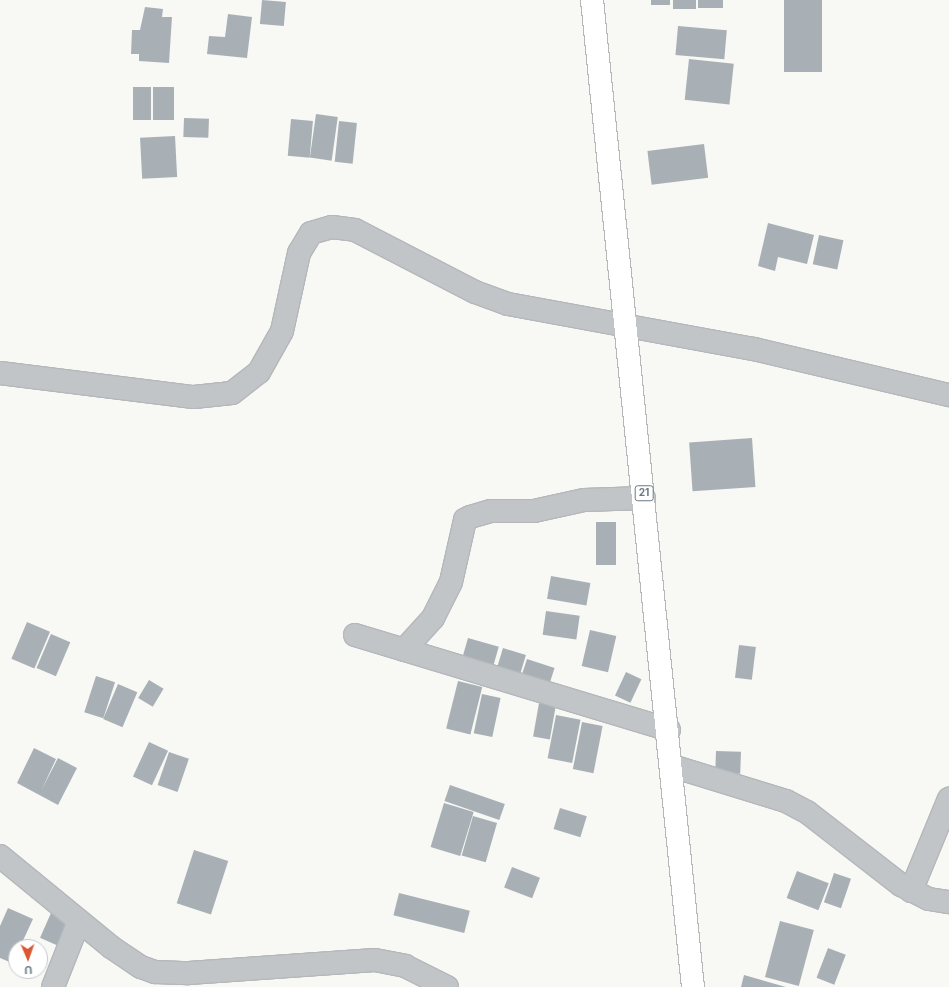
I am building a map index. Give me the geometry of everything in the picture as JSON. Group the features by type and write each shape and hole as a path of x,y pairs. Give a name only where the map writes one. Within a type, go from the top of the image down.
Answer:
{"highway":[{"name":"21","path":"592,0 669,730 693,987"}],"street":[{"path":"0,373 194,397 232,393 259,372 282,331 299,253 311,233 332,227 355,230 475,292 508,304 754,349 949,395"},
{"path":"404,650 433,618 451,582 466,520 470,517 491,511 534,511 584,500 644,498"},
{"path":"355,635 669,730"},
{"path":"672,766 786,802 807,812 911,891 929,899 949,902"},
{"path":"911,891 949,799"},
{"path":"0,856 124,957 156,972 188,973 375,960 405,966 447,987"},
{"path":"53,987 79,921"}],"building":[{"path":"262,0 286,2 284,26 260,24"},
{"path":"651,0 670,0 670,5 651,5"},
{"path":"673,0 696,0 696,9 673,9"},
{"path":"698,0 723,0 723,8 698,8"},
{"path":"784,0 822,0 822,72 784,72"},
{"path":"145,7 163,9 162,17 172,17 169,63 139,61 139,54 131,54 132,30 140,30"},
{"path":"228,14 252,17 247,58 207,54 209,36 225,37"},
{"path":"678,26 727,30 724,59 675,55"},
{"path":"689,59 734,64 729,104 685,100"},
{"path":"133,87 151,87 151,120 133,120"},
{"path":"153,87 174,87 174,120 153,120"},
{"path":"316,114 338,117 332,161 310,158"},
{"path":"184,118 209,119 208,138 183,137"},
{"path":"291,119 313,121 310,158 288,156"},
{"path":"339,121 357,123 353,164 335,162"},
{"path":"175,136 177,177 142,179 140,138"},
{"path":"704,144 708,178 652,185 647,151"},
{"path":"768,223 814,235 807,264 778,257 775,271 758,266"},
{"path":"819,235 843,240 837,270 813,264"},
{"path":"752,438 755,487 693,491 689,442"},
{"path":"596,522 616,522 616,565 596,565"},
{"path":"551,576 590,583 586,606 547,599"},
{"path":"546,611 580,616 576,639 543,635"},
{"path":"27,622 50,632 34,669 11,659"},
{"path":"590,630 616,636 608,672 582,666"},
{"path":"51,634 70,642 56,676 37,668"},
{"path":"468,638 499,647 492,670 461,661"},
{"path":"739,645 756,647 752,680 735,678"},
{"path":"503,648 526,655 519,678 496,671"},
{"path":"527,659 555,668 548,687 521,678"},
{"path":"626,672 641,679 630,703 615,696"},
{"path":"96,676 115,682 103,718 84,712"},
{"path":"149,680 164,689 153,707 138,698"},
{"path":"458,681 482,687 470,735 446,729"},
{"path":"118,684 137,692 122,727 103,719"},
{"path":"482,694 501,698 492,737 474,733"},
{"path":"539,703 556,706 550,739 533,736"},
{"path":"556,715 581,720 572,763 548,758"},
{"path":"582,722 603,726 593,773 573,769"},
{"path":"149,742 168,751 152,785 133,776"},
{"path":"34,748 56,759 42,789 58,758 77,768 58,805 17,783"},
{"path":"716,751 741,752 740,774 715,773"},
{"path":"169,752 189,759 177,792 158,785"},
{"path":"450,785 505,804 499,820 444,801"},
{"path":"444,803 474,812 460,856 431,847"},
{"path":"560,808 587,816 580,837 554,829"},
{"path":"473,816 497,823 486,862 462,855"},
{"path":"194,850 228,861 211,914 177,903"},
{"path":"512,867 540,878 532,898 504,888"},
{"path":"797,871 829,883 818,910 787,898"},
{"path":"834,873 851,879 841,908 824,902"},
{"path":"399,893 470,911 464,933 393,915"},
{"path":"8,908 33,919 24,939 8,939 8,961 0,958 0,926"},
{"path":"51,913 73,923 62,947 48,941 48,939 40,938"},
{"path":"780,921 814,930 799,986 765,977"},
{"path":"828,948 846,955 834,985 817,978"},
{"path":"744,975 786,987 741,987"}]}
